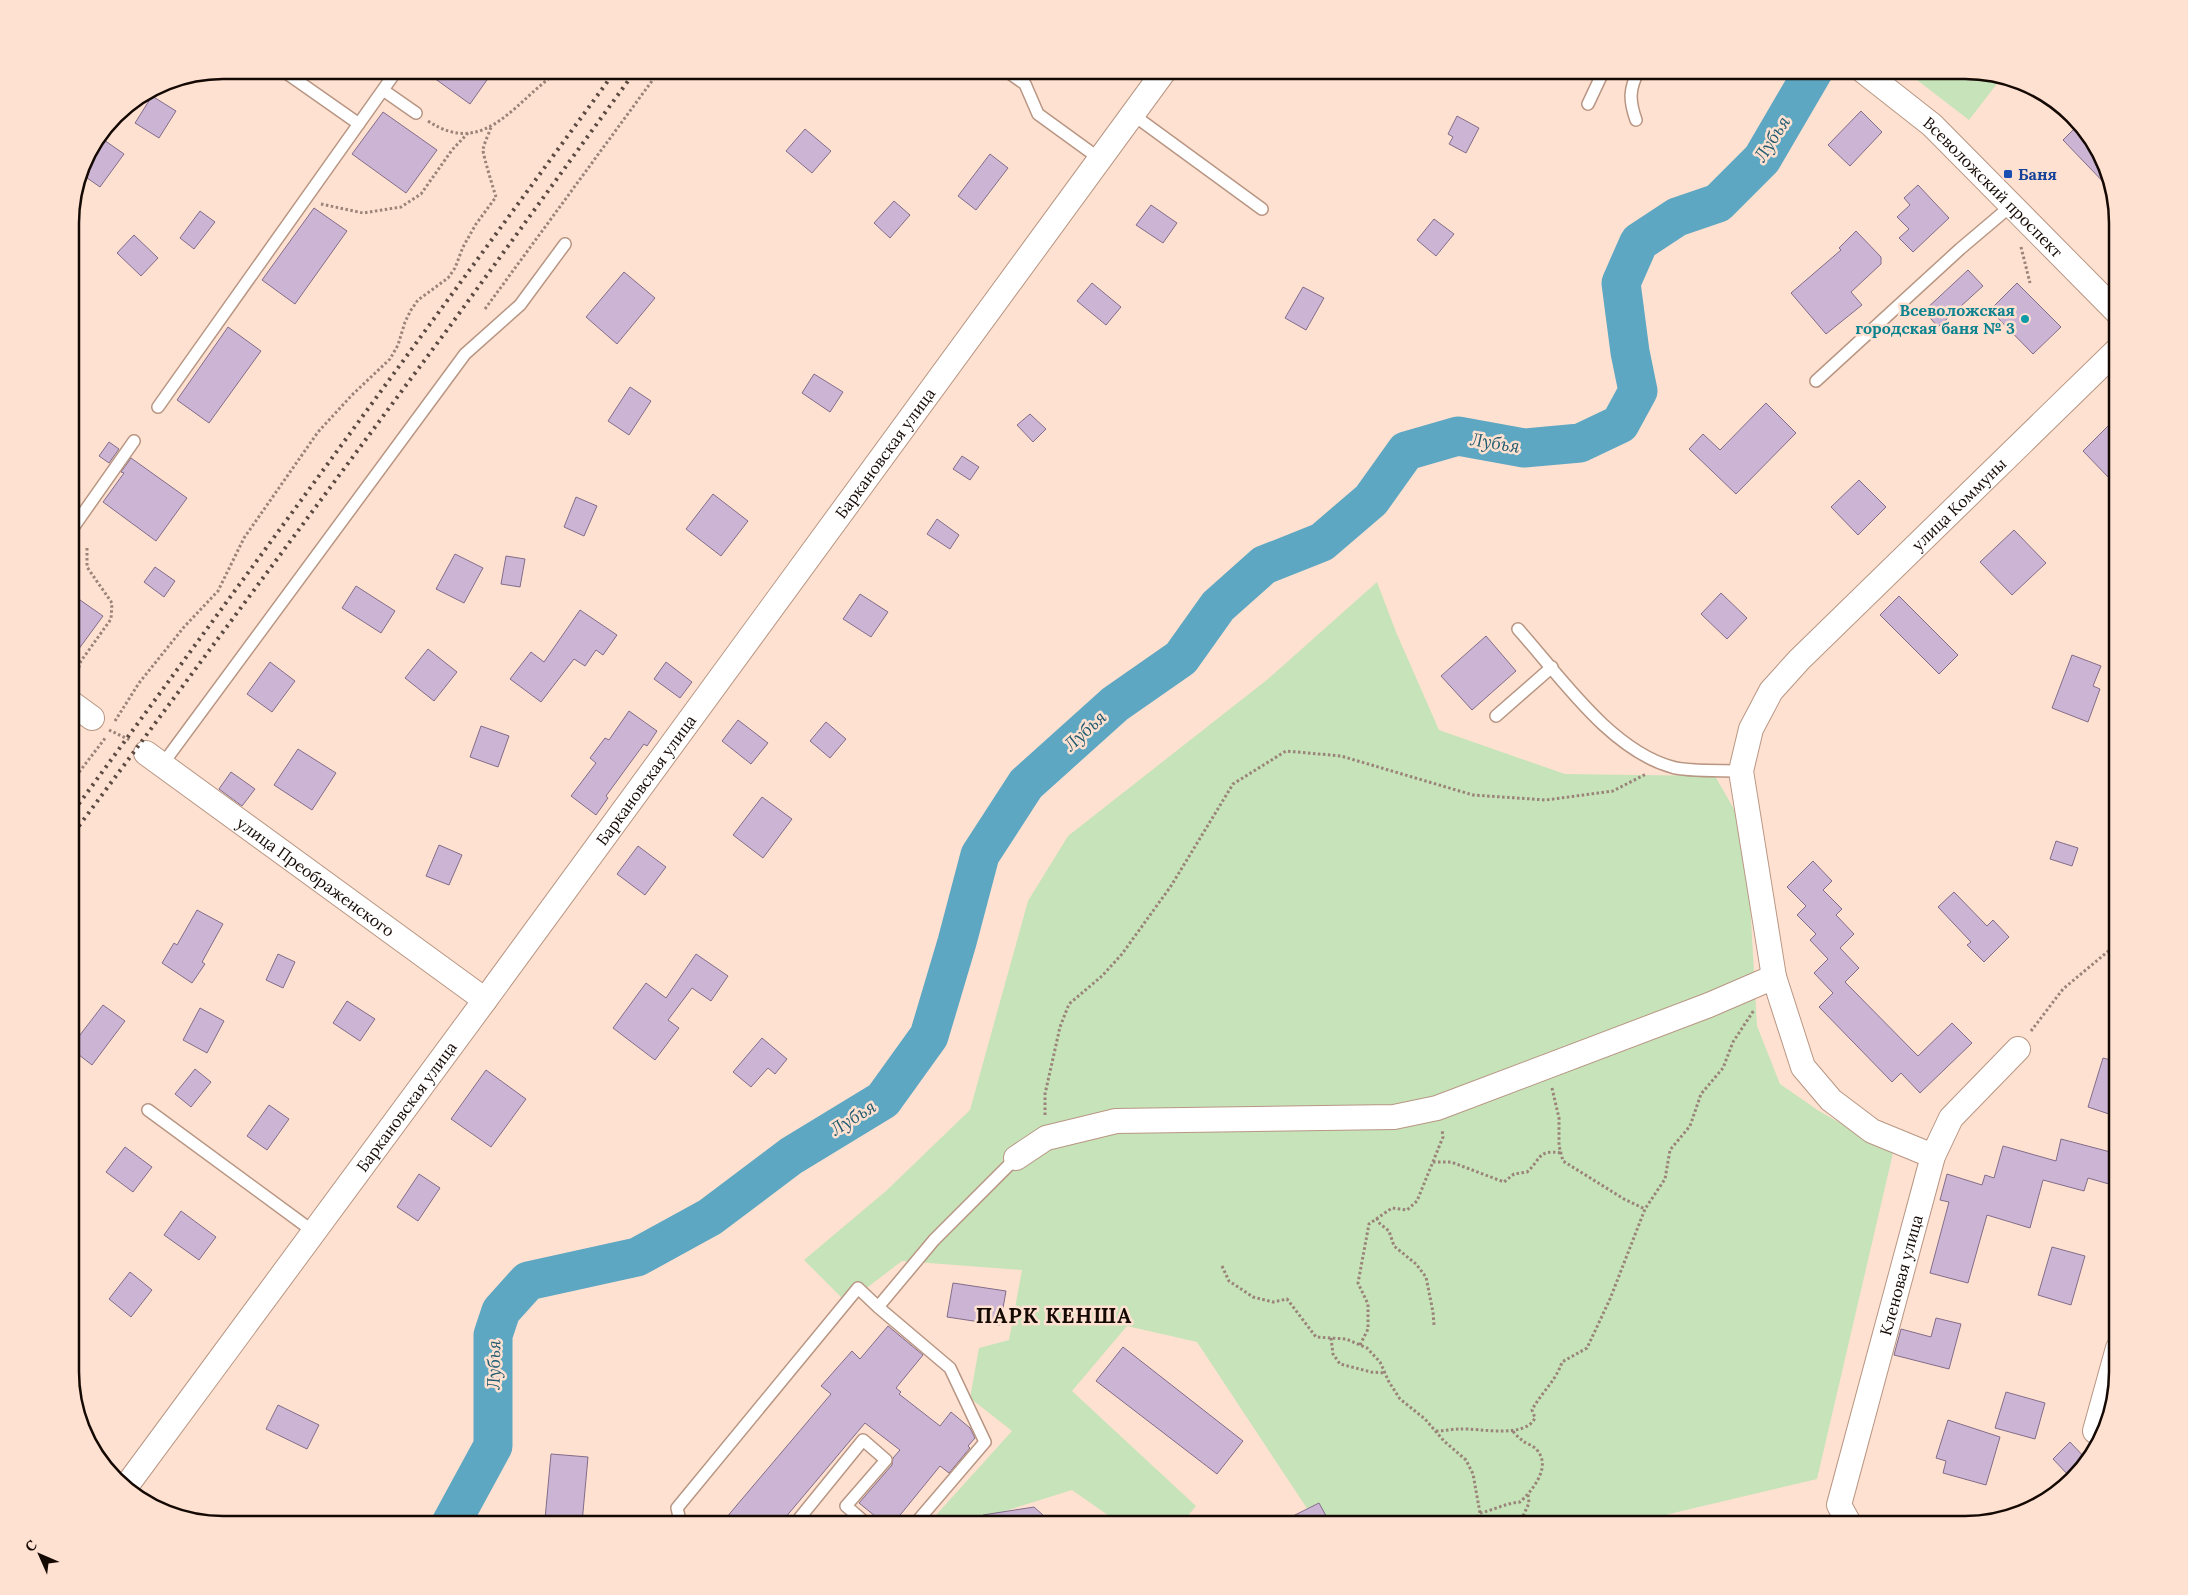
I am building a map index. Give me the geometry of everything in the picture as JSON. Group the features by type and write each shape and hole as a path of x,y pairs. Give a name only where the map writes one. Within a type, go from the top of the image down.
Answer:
{"street":[{"name":"Баркановская улица","path":"130,1482 485,1000 1158,79"},
{"name":"Всеволожский проспект","path":"1874,79 1932,125 2109,304"},
{"name":"улица Коммуны","path":"1741,771 1751,729 1771,691 1799,660 2109,358"},
{"path":"79,708 101,724"},
{"name":"улица Преображенского","path":"154,759 485,1000"},
{"path":"1741,771 1774,977 1803,1067 1831,1100 1872,1131 1933,1156"},
{"path":"1016,1158 1046,1138 1116,1121 1394,1117 1439,1107 1709,1005 1774,977"},
{"name":"Кленовая улица","path":"1845,1516 1839,1505 1933,1156 1951,1118 2018,1049"},
{"path":"2095,1431 2108,1382"}],"lane":[{"path":"295,79 359,124"},
{"path":"158,407 391,79"},
{"path":"1018,79 1025,84 1038,114 1100,159"},
{"path":"1588,104 1600,79"},
{"path":"1634,79 1630,101 1636,120"},
{"path":"383,90 416,113"},
{"path":"1132,114 1262,209"},
{"path":"1816,382 1960,249 2012,206"},
{"path":"154,759 465,354 520,305 566,244"},
{"path":"79,519 134,441"},
{"path":"1518,629 1599,721 1636,752 1673,768 1741,771"},
{"path":"1496,716 1552,667"},
{"path":"148,1110 314,1232"},
{"path":"878,1307 934,1240 1016,1158"},
{"path":"679,1516 677,1508 858,1288 950,1368 985,1442 922,1516"},
{"path":"801,1516 863,1440 886,1460 846,1506 858,1516"}],"path":[{"path":"416,113 442,130 468,133 491,127 550,79"},
{"path":"485,309 653,79"},
{"path":"79,767 101,724 139,684 184,626 218,590 244,538 318,432 352,395 390,359 398,345 405,322 418,300 448,278 455,268 476,224 496,197 490,183 491,176 483,151 491,127"},
{"path":"301,205 315,202 364,213 400,207 421,194 452,150 468,133"},
{"path":"2019,241 2030,283"},
{"path":"79,666 111,619 112,603 87,567 87,547"},
{"path":"101,724 129,738 154,759"},
{"path":"1046,1138 1045,1094 1060,1027 1069,1004 1102,976 1122,954 1171,886 1234,784 1286,751 1340,756 1473,795 1546,800 1613,791 1643,777"},
{"path":"2018,1049 2063,990 2109,952"},
{"path":"1436,1431 1461,1429 1511,1430 1525,1428 1532,1424 1535,1418 1532,1410 1540,1396 1558,1376 1562,1362 1587,1348 1610,1299 1646,1209 1666,1179 1670,1150 1690,1126 1701,1094 1723,1068 1733,1042 1774,977"},
{"path":"1542,1068 1552,1089 1559,1118 1559,1146 1563,1161 1624,1199 1646,1209"},
{"path":"1360,1345 1368,1329 1368,1304 1358,1283 1369,1224 1392,1208 1407,1210 1417,1201 1443,1137 1439,1107"},
{"path":"1433,1162 1451,1162 1504,1182 1514,1174 1527,1172 1542,1154 1550,1151 1561,1153"},
{"path":"1376,1218 1388,1232 1394,1246 1416,1264 1426,1277 1434,1325"},
{"path":"1222,1266 1229,1281 1253,1297 1273,1302 1287,1298 1316,1336 1346,1338 1367,1348 1380,1362 1400,1400 1425,1419 1466,1460 1473,1474 1480,1513 1479,1516"},
{"path":"1332,1338 1333,1354 1340,1364 1385,1374"},
{"path":"1480,1513 1493,1510 1508,1503 1520,1502 1534,1486 1541,1470 1541,1457 1537,1450 1524,1442 1511,1430"},
{"path":"1523,1516 1529,1503 1528,1494"}],"green space":[{"path":"1916,79 1975,79 1998,83 1969,120"},
{"path":"1377,582 1396,632 1439,730 1565,774 1715,776 1746,830 1757,1026 1780,1084 1819,1111 1893,1153 1817,1479 1661,1516 1312,1516 1197,1342 1127,1326 1072,1391 1196,1506 1188,1516 1109,1516 1072,1490 989,1516 935,1516 1012,1431 970,1398 979,1348 1009,1340 1022,1270 902,1261 847,1303 804,1260 886,1191 970,1110 1028,901 1068,836 1268,679"}],"building":[{"path":"435,79 488,79 470,104"},
{"path":"153,97 176,111 159,138 135,123"},
{"path":"1861,111 1882,132 1850,166 1828,145"},
{"path":"383,112 437,150 406,193 352,154"},
{"path":"1457,116 1479,128 1466,153 1449,144 1453,137 1448,134"},
{"path":"805,129 831,151 812,173 786,151"},
{"path":"2074,129 2094,159 2103,182 2063,140"},
{"path":"105,140 124,154 100,187 86,178"},
{"path":"990,154 1008,168 976,210 958,196"},
{"path":"1918,185 1949,218 1913,252 1899,238 1909,229 1897,217 1910,205 1904,198"},
{"path":"894,201 910,215 890,238 874,223"},
{"path":"1151,205 1177,223 1163,243 1136,225"},
{"path":"314,208 347,231 295,304 262,280"},
{"path":"200,211 215,222 194,249 180,238"},
{"path":"1434,219 1454,234 1436,256 1417,240"},
{"path":"1856,231 1881,257 1881,264 1851,292 1862,305 1826,334 1791,293 1841,250 1839,248"},
{"path":"134,235 158,258 141,276 117,253"},
{"path":"1968,270 1983,286 1938,327 1924,311"},
{"path":"624,272 655,298 617,344 586,317"},
{"path":"1092,283 1121,307 1106,325 1077,301"},
{"name":"Всеволожская городская баня № 3","path":"2017,283 2061,327 2033,354 1990,310"},
{"path":"1303,287 1324,298 1306,330 1285,318"},
{"path":"228,327 261,351 209,423 177,400"},
{"path":"814,374 843,392 830,412 802,393"},
{"path":"630,387 651,401 629,435 608,421"},
{"path":"1766,403 1796,433 1736,494 1689,449 1703,434 1720,450"},
{"path":"1030,414 1046,429 1033,442 1017,425"},
{"path":"2109,425 2109,478 2083,451"},
{"path":"109,442 119,449 109,463 99,456"},
{"path":"962,456 979,467 970,480 953,469"},
{"path":"131,458 187,498 156,541 103,502 124,473 121,472"},
{"path":"1859,480 1886,507 1858,535 1831,507"},
{"path":"713,494 748,521 721,556 686,529"},
{"path":"576,497 597,506 584,536 564,527"},
{"path":"937,519 959,535 950,549 927,534"},
{"path":"2014,530 2046,563 2012,595 1980,562"},
{"path":"455,554 483,568 464,603 436,589"},
{"path":"506,556 525,559 520,587 501,584"},
{"path":"155,567 175,581 164,597 144,582"},
{"path":"356,586 395,611 381,633 342,608"},
{"path":"1721,593 1747,618 1727,639 1701,614"},
{"path":"860,594 888,612 871,637 843,619"},
{"path":"1899,596 1958,655 1939,674 1880,615"},
{"path":"79,599 103,616 79,649"},
{"path":"580,610 617,635 603,655 596,650 585,666 574,659 541,702 510,679 531,652 544,662"},
{"path":"1486,636 1516,671 1472,710 1441,676"},
{"path":"428,649 457,672 434,701 405,678"},
{"path":"2072,655 2101,666 2093,686 2100,689 2088,722 2052,708"},
{"path":"270,662 295,681 272,712 247,694"},
{"path":"666,662 692,682 680,698 654,679"},
{"path":"629,711 657,731 647,746 644,744 606,796 608,798 596,815 571,796 596,763 590,758 605,738 609,740"},
{"path":"738,720 768,743 751,764 722,741"},
{"path":"826,722 846,739 830,758 810,741"},
{"path":"481,726 509,736 498,767 470,757"},
{"path":"298,749 336,773 312,810 274,785"},
{"path":"231,772 255,789 242,806 219,789"},
{"path":"762,797 792,819 763,858 733,835"},
{"path":"2056,841 2078,848 2072,866 2050,859"},
{"path":"439,845 462,855 449,885 426,876"},
{"path":"638,846 666,867 645,895 617,874"},
{"path":"1813,861 1832,881 1823,890 1842,909 1836,915 1854,934 1840,948 1859,968 1845,982 1918,1056 1952,1023 1972,1043 1920,1093 1901,1073 1892,1082 1819,1007 1833,993 1814,973 1828,959 1810,940 1816,934 1797,915 1806,906 1787,887"},
{"path":"1954,892 1987,926 1993,920 2009,937 1984,962 1967,945 1971,942 1938,907"},
{"path":"197,910 223,924 202,962 205,964 192,983 162,963 174,943 177,945"},
{"path":"278,954 295,962 283,988 266,980"},
{"path":"696,954 728,976 711,1001 692,988 668,1020 679,1028 655,1060 613,1028 646,983 666,998"},
{"path":"347,1001 375,1019 360,1041 333,1023"},
{"path":"103,1005 125,1021 92,1065 79,1055 79,1036"},
{"path":"200,1008 224,1021 207,1053 183,1040"},
{"path":"762,1038 787,1059 775,1074 768,1068 751,1087 733,1072"},
{"path":"2103,1058 2109,1060 2109,1114 2088,1107"},
{"path":"195,1069 211,1082 191,1107 175,1094"},
{"path":"486,1070 526,1099 491,1147 451,1119"},
{"path":"269,1105 289,1119 267,1150 247,1136"},
{"path":"2061,1139 2109,1152 2109,1184 2088,1178 2084,1191 2043,1180 2030,1228 1987,1215 1968,1283 1930,1273 1949,1202 1940,1200 1947,1174 1982,1185 1985,1175 1994,1178 2003,1146 2056,1161"},
{"path":"125,1147 152,1167 133,1192 106,1172"},
{"path":"419,1174 440,1188 418,1221 397,1207"},
{"path":"181,1211 216,1237 199,1260 164,1235"},
{"path":"2052,1247 2085,1256 2071,1305 2038,1295"},
{"path":"130,1272 152,1290 131,1317 109,1299"},
{"path":"953,1283 1006,1291 1000,1325 947,1317"},
{"path":"1936,1318 1961,1324 1949,1369 1894,1355 1901,1329 1931,1337"},
{"path":"888,1326 923,1355 896,1388 901,1392 899,1394 940,1426 951,1412 970,1428 975,1438 968,1446 970,1448 949,1473 940,1466 899,1516 875,1516 859,1503 892,1465 893,1458 900,1450 865,1423 787,1516 728,1516 831,1394 821,1386 852,1351 860,1359"},
{"path":"1123,1347 1243,1441 1217,1474 1096,1381"},
{"path":"2006,1392 2045,1403 2035,1439 1995,1428"},
{"path":"278,1405 319,1425 307,1449 266,1429"},
{"path":"1948,1420 2000,1437 1986,1485 1943,1473 1946,1461 1936,1458"},
{"path":"2070,1442 2083,1456 2067,1474 2053,1459"},
{"path":"551,1454 588,1457 583,1516 545,1516"},
{"path":"1319,1503 1326,1516 1293,1516"},
{"path":"1034,1507 1044,1516 983,1516"}],"waterway":[{"name":"Лубья","path":"455,1516 493,1446 493,1335 501,1311 528,1281 637,1257 710,1217 791,1156 883,1100 929,1036 980,855 1026,784 1115,704 1181,658 1218,606 1264,565 1322,542 1371,500 1406,451 1458,436 1524,448 1580,443 1620,424 1638,391 1630,352 1621,283 1639,242 1677,217 1718,203 1762,159 1809,79"}],"railway":[{"path":"79,804 609,79"},
{"path":"79,826 450,326 629,79"}],"place":[{"name":"Баня","path":"2008,174"},
{"name":"Всеволожская городская баня № 3","path":"2025,319"}],"district":[{"name":"ПАРК КЕНША","path":"1054,1316"}]}
